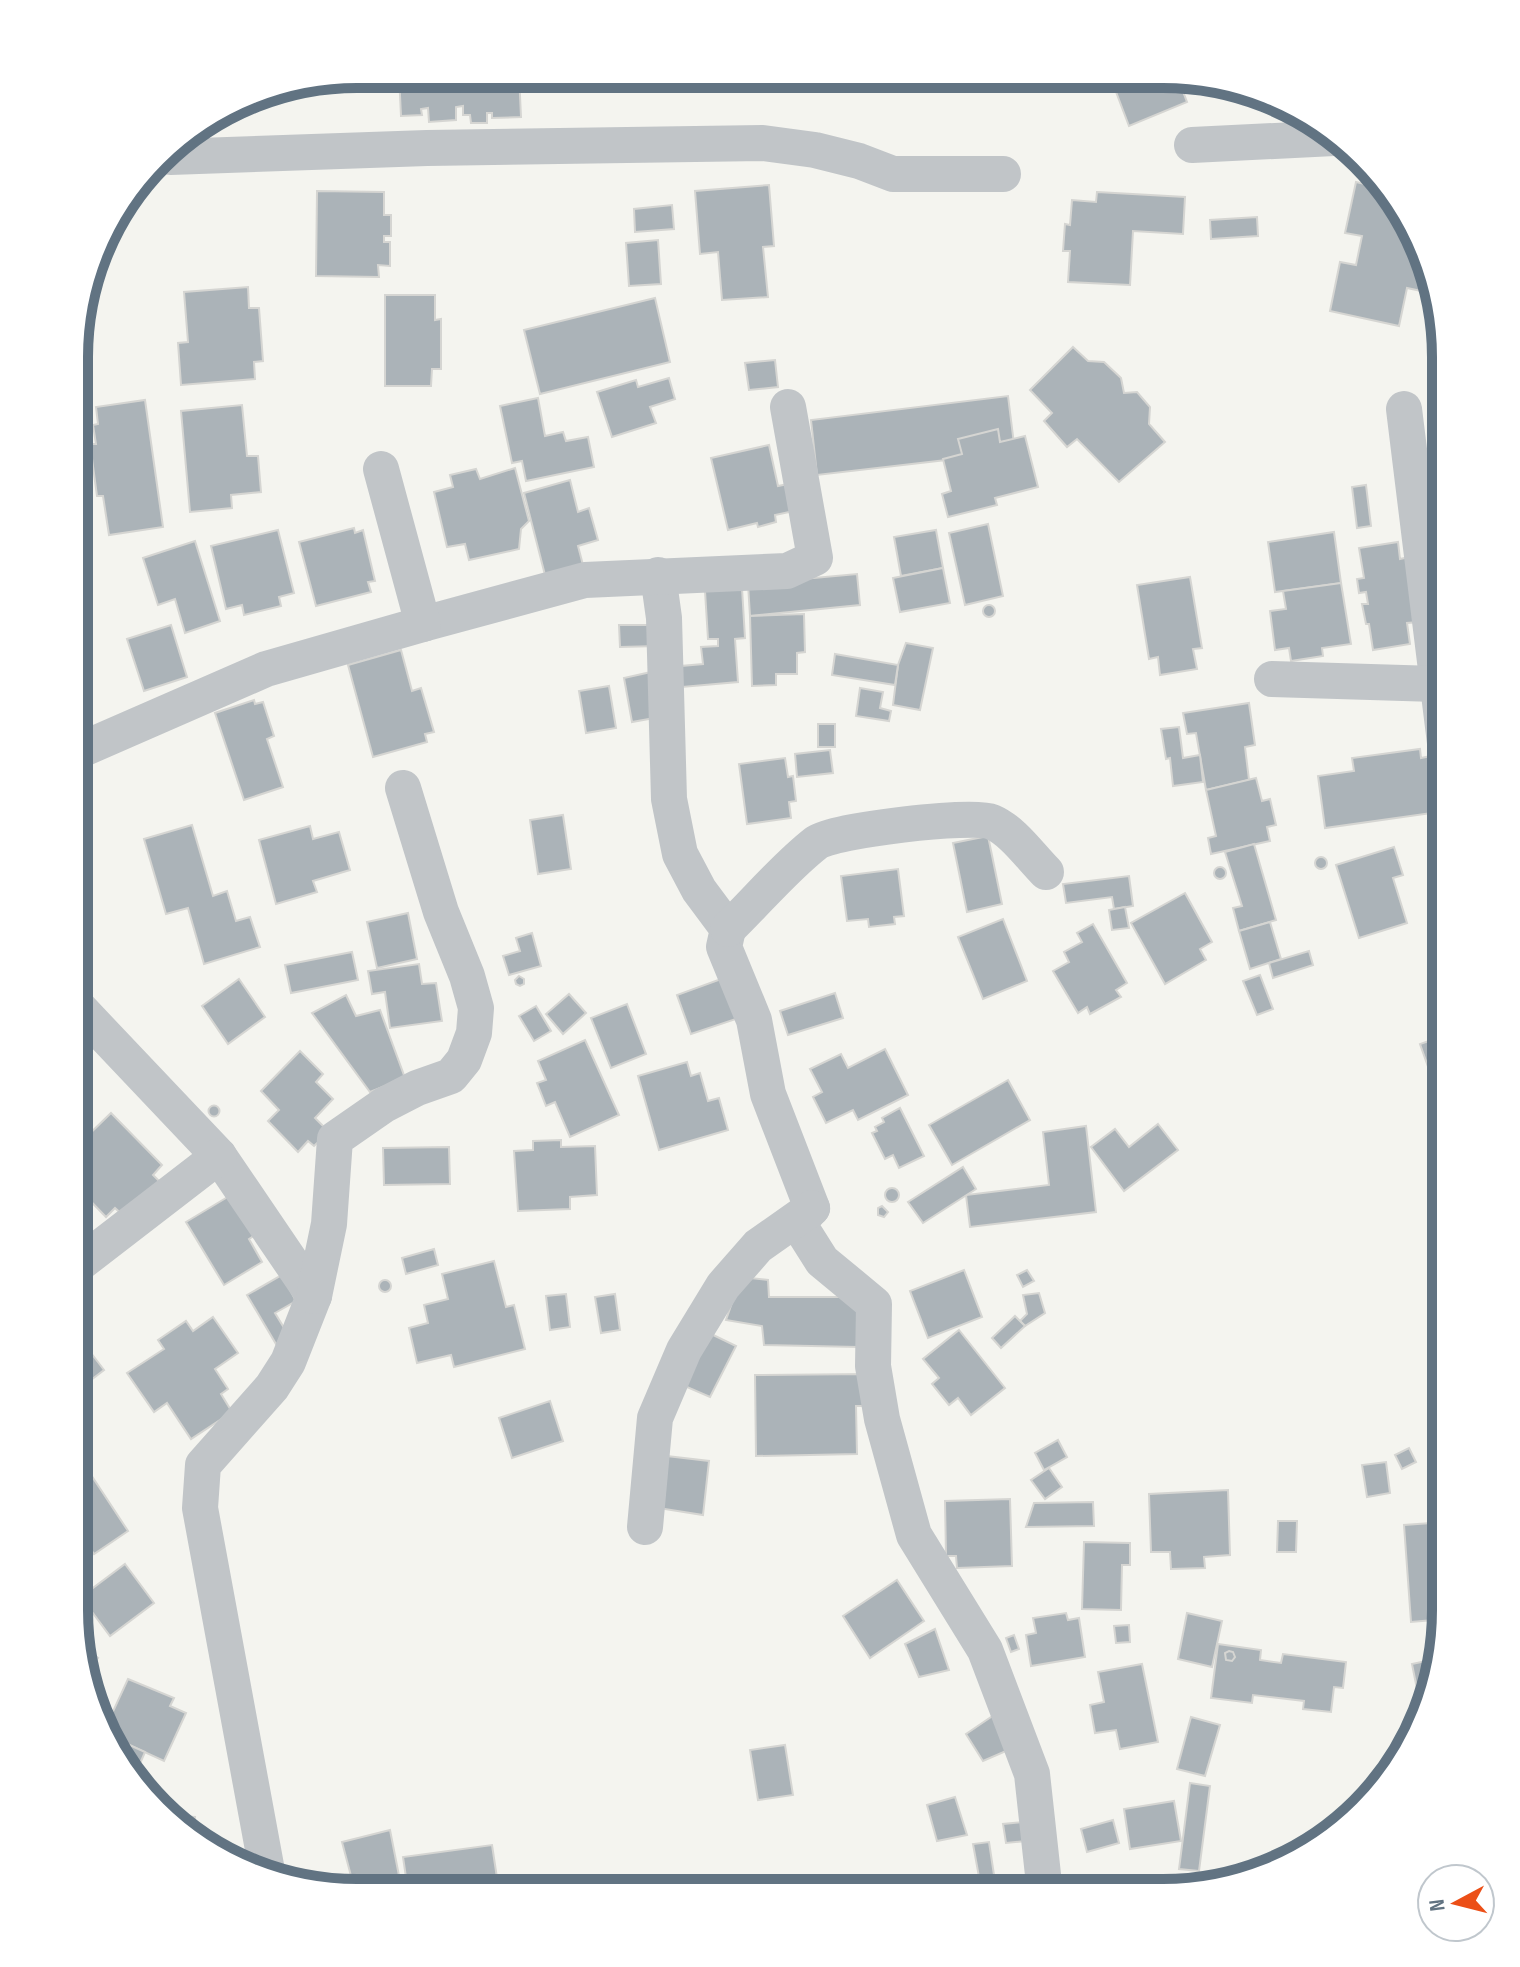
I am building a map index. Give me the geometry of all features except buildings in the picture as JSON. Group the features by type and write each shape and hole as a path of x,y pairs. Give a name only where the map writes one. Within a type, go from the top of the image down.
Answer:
{"street":[{"path":"1192,145 1320,139"},
{"path":"178,157 427,148 763,143 845,157 893,174 1003,174"},
{"path":"88,747 266,669 585,580 787,571 815,558 788,407"},
{"path":"1404,409 1432,648"},
{"path":"381,469 423,624"},
{"path":"658,575 664,618 669,799 680,854 699,890 728,929"},
{"path":"1272,679 1432,684"},
{"path":"265,1863 200,1508 203,1465 272,1387 288,1362 314,1296 329,1224 335,1139 384,1105 417,1088 451,1076 464,1060 474,1033 476,1008 467,976 441,912 403,788"},
{"path":"812,1208 768,1094 754,1020 724,947 728,929 818,840 848,832 962,820 989,821 1006,831 1046,872"},
{"path":"88,1018 219,1156 314,1296"},
{"path":"88,1257 219,1156"},
{"path":"645,1527 655,1418 684,1350 723,1286 758,1246 812,1208"},
{"path":"812,1208 798,1223 822,1261 874,1304 873,1366 882,1419 914,1535 985,1650 1032,1774 1043,1879"}]}
